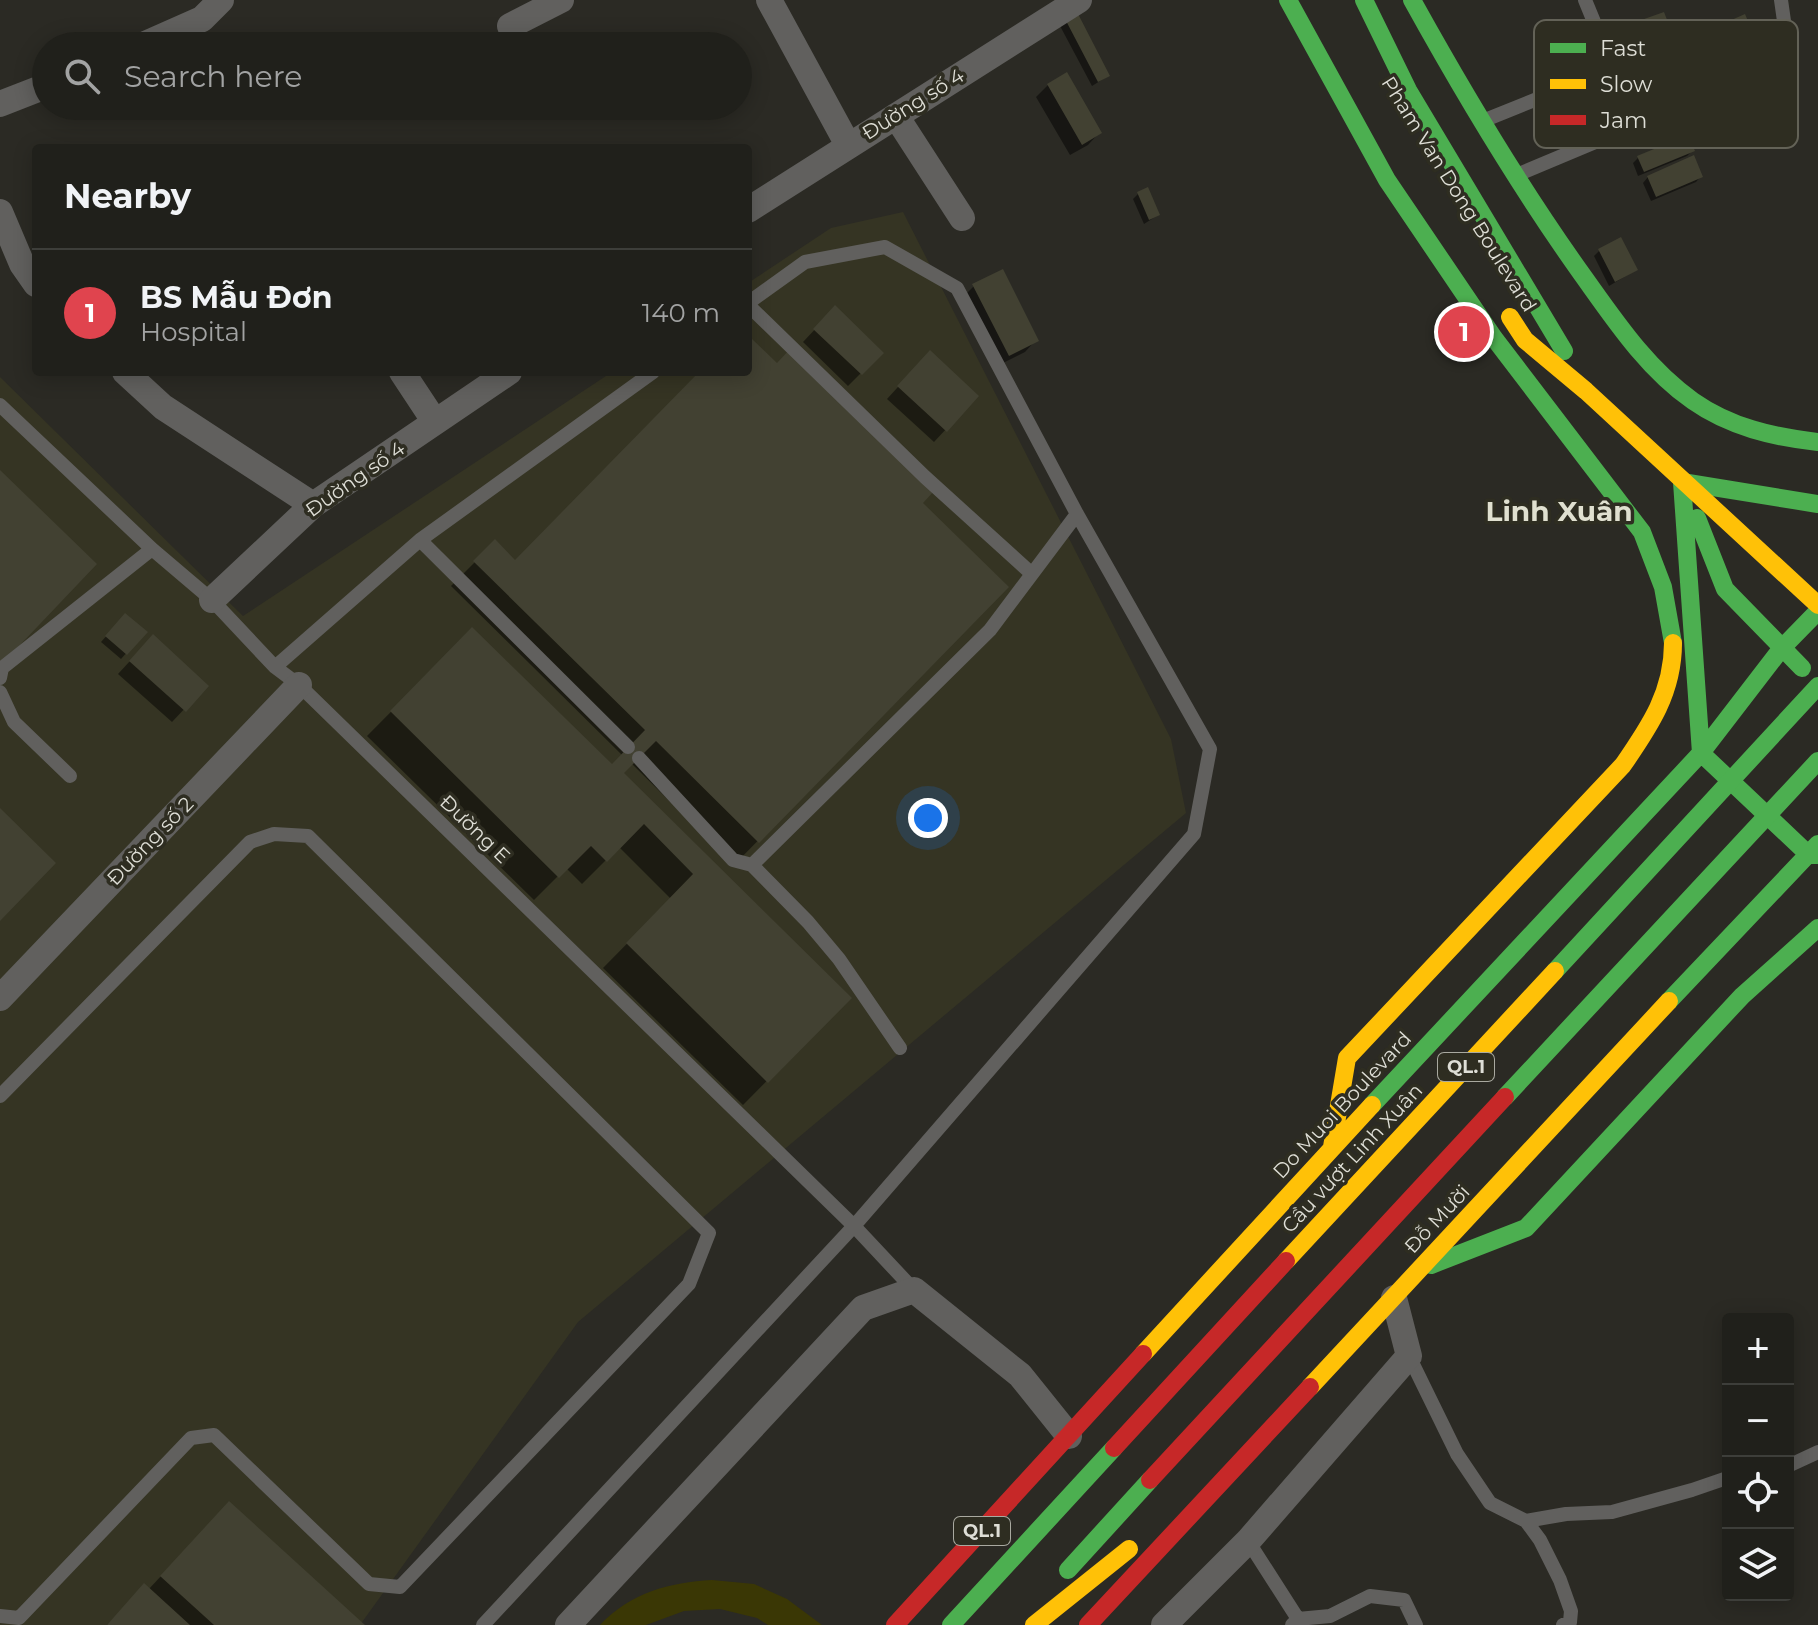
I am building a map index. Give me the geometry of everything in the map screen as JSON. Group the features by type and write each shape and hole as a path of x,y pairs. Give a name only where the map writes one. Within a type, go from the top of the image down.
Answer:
{"highway":[{"path":"1288,0 1387,180 1494,338 1642,532 1668,598 1672,628 1669,684 1652,723 1623,765 1347,1058 1332,1147"},
{"name":"Pham Van Dong Boulevard","path":"1364,0 1408,90 1544,314 1586,391"},
{"path":"1412,0 1515,175 1629,340 1661,376 1693,402 1753,432 1818,442"},
{"name":"Pham Van Dong Boulevard","path":"1500,301 1525,340 1586,391 1818,608"},
{"path":"1815,851 1701,753 1682,482 1818,504"},
{"name":"Pham Van Dong Boulevard","path":"1682,482 1725,589 1818,684"},
{"name":"Do Muoi Boulevard","path":"895,1625 1332,1147 1701,753 1781,649 1818,608"},
{"name":"Cầu vượt Linh Xuân","path":"953,1623 1818,684"},
{"name":"QL.1","path":"1017,1625 1818,761"},
{"name":"Đỗ Mười","path":"1088,1625 1682,987 1815,851"},
{"path":"1422,1268 1526,1228 1742,996 1807,934 1818,928"},
{"path":"1020,1516 1069,1436"},
{"path":"1034,1625 1248,1453"},
{"path":"953,1623 1003,1542"}],"street":[{"path":"173,32 202,19 221,0"},
{"path":"510,26 561,0"},
{"path":"769,0 848,145"},
{"name":"Đường số 4","path":"752,207 896,116 1042,10 1079,0"},
{"path":"0,104 32,91"},
{"path":"896,116 962,218"},
{"path":"0,212 22,264 32,278"},
{"path":"129,376 163,407 313,505"},
{"path":"405,376 435,422"},
{"name":"Đường số 4","path":"212,600 313,505 503,376"},
{"name":"Đường số 2","path":"0,998 299,685"},
{"path":"568,1625 863,1308 914,1290 1020,1375 1069,1436"},
{"path":"1164,1625 1248,1541 1409,1356 1394,1298"}],"lane":[{"path":"1585,0 1593,20"},
{"path":"1781,0 1784,20"},
{"path":"1481,121 1534,100"},
{"path":"1515,175 1580,148"},
{"path":"483,1625 854,1226 1194,834 1210,749 1077,514 957,288 885,247 805,262 752,301"},
{"path":"752,308 925,477 1032,574"},
{"path":"275,667 420,540 647,376"},
{"name":"Đường E","path":"0,405 152,549 212,600 275,667 299,685 854,1226 914,1290"},
{"path":"752,865 990,630 1077,514"},
{"path":"420,540 634,753 733,860 752,865 824,940 900,1048"},
{"path":"0,678 2,668 152,549"},
{"path":"0,692 14,722 70,776"},
{"path":"0,1096 250,842 274,834 308,836 709,1233 689,1284 400,1587 369,1584 214,1435 191,1438 15,1622 0,1616"},
{"path":"1409,1356 1457,1454 1490,1503 1526,1521 1540,1540 1560,1580 1571,1616 1570,1622 1563,1625"},
{"path":"1794,1463 1818,1452"},
{"path":"1526,1521 1566,1514 1612,1512 1722,1480"},
{"path":"1248,1541 1295,1622 1330,1616 1370,1596 1404,1600 1416,1625"}],"shaded area":[{"path":"903,212 1171,739 1186,813 578,1322 360,1625 0,1625 0,377 243,616 606,376 752,376 752,280 831,228"},
{"path":"712,1580 754,1584 787,1599 822,1625 768,1625 757,1618 720,1609 684,1611 646,1625 600,1625 624,1605 652,1591 681,1583"}],"building":[{"path":"1076,10 1110,76 1098,82 1064,17"},
{"path":"1664,12 1667,20 1641,20"},
{"path":"1745,14 1748,20 1731,20"},
{"path":"1067,72 1102,133 1082,145 1047,84"},
{"path":"1656,148 1694,148 1695,151 1644,172 1637,156"},
{"path":"1694,155 1703,177 1656,197 1647,176"},
{"path":"1148,187 1160,215 1149,220 1137,192"},
{"path":"1621,237 1638,270 1615,282 1598,249"},
{"path":"1003,269 1039,341 1009,356 972,284"},
{"path":"835,305 884,353 862,375 813,329"},
{"path":"752,339 777,363 791,348 935,490 923,503 1009,587 759,843 656,741 624,773 852,998 768,1083 626,943 693,874 644,824 607,862 591,846 559,878 390,711 472,627 612,764 645,730 473,561 495,539 515,560 695,376 752,376"},
{"path":"930,350 979,396 947,432 897,386"},
{"path":"0,470 97,564 0,666"},
{"path":"125,613 148,632 127,655 105,636"},
{"path":"153,634 209,686 186,712 129,661"},
{"path":"0,808 56,863 0,921"},
{"path":"229,1501 365,1625 214,1625 160,1576"},
{"path":"144,1583 190,1625 107,1625"}],"traffic: fast":[{"path":"1288,0 1387,180 1494,338 1642,532 1663,587 1673,643"},
{"path":"1364,0 1408,90 1564,351"},
{"path":"1412,0 1472,105 1536,207 1606,308 1660,374 1693,401 1722,418 1768,434 1818,442"},
{"path":"1682,482 1701,753 1809,855 1818,855"},
{"path":"1682,482 1818,504"},
{"path":"1697,518 1725,589 1802,668"},
{"path":"1372,1105 1701,753 1781,649 1818,611"},
{"path":"1555,971 1818,686"},
{"path":"1505,1097 1818,761"},
{"path":"1669,1001 1818,844"},
{"path":"1431,1265 1526,1228 1742,996 1818,928"},
{"path":"951,1625 1114,1448"},
{"path":"1068,1570 1150,1480"}],"traffic: slow":[{"path":"1510,317 1525,340 1586,391 1818,605"},
{"path":"1332,1147 1347,1058 1623,765 1658,708 1669,677 1673,643"},
{"path":"1286,1261 1555,971"},
{"path":"1310,1387 1669,1001"},
{"path":"1143,1354 1372,1105"},
{"path":"1034,1625 1129,1549"}],"traffic: jam":[{"path":"1150,1480 1505,1097"},
{"path":"1114,1448 1286,1261"},
{"path":"895,1625 1143,1354"},
{"path":"1088,1625 1310,1387"}],"place":[{"name":"BS Mẫu Đơn","path":"1464,332"}],"district":[{"name":"Linh Xuân","path":"1559,511"}]}
